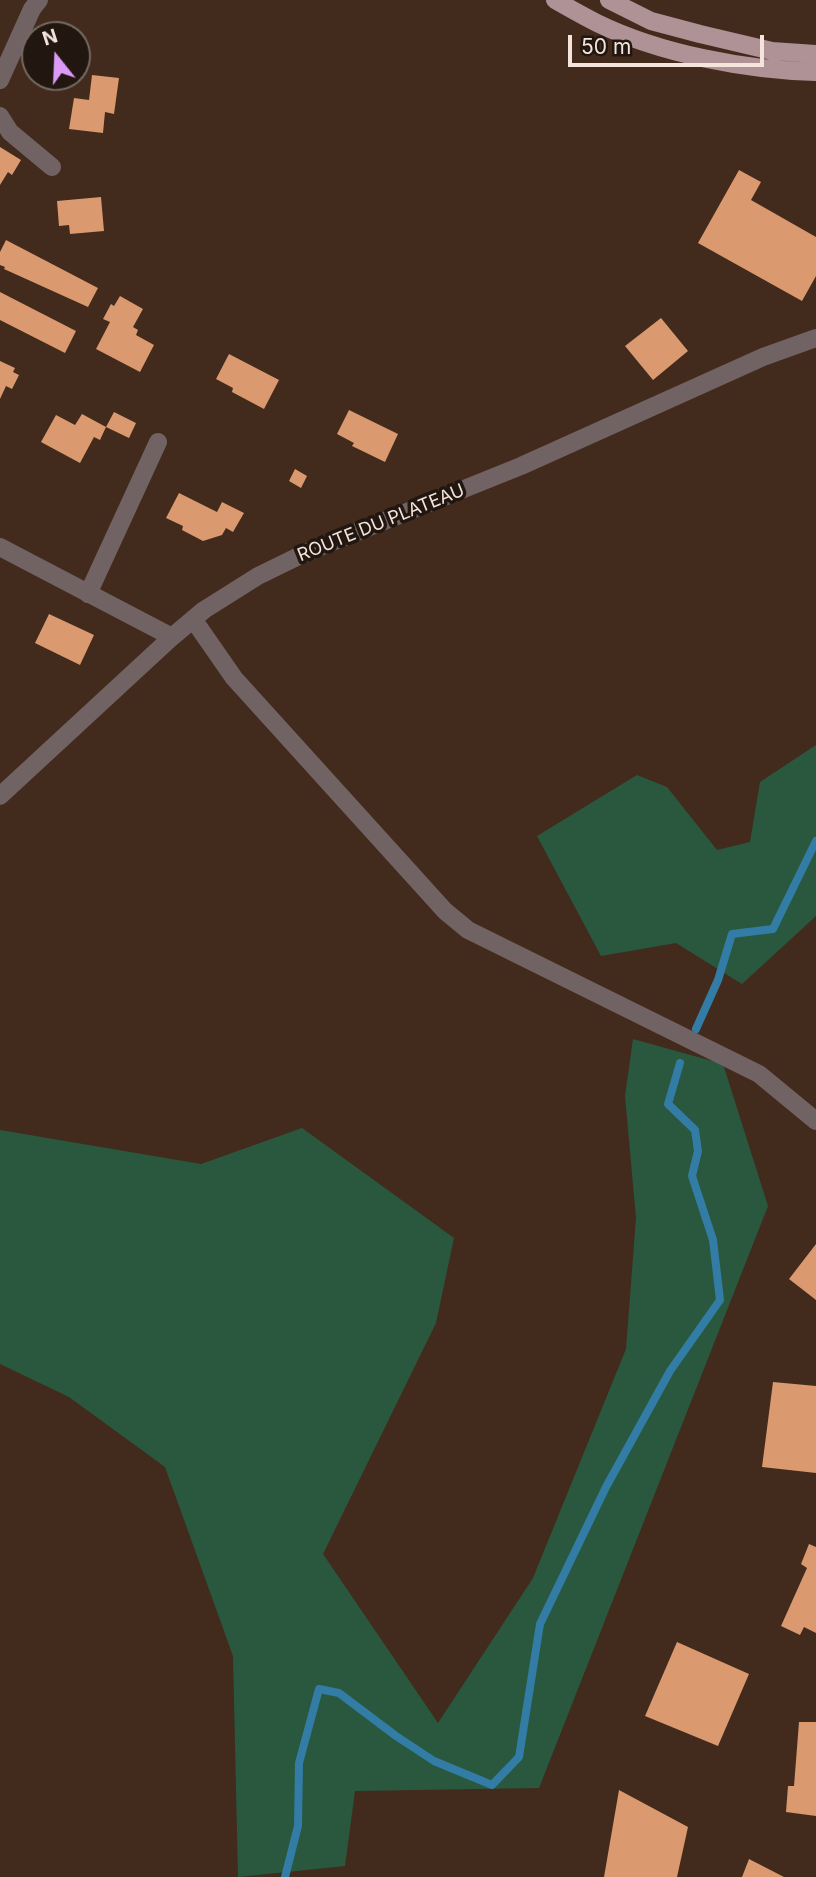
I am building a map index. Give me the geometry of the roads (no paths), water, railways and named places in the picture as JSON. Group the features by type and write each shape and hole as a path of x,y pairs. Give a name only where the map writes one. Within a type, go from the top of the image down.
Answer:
{"main road":[{"path":"555,0 598,24 647,43 775,71 816,72"},
{"path":"609,0 651,21 688,31 772,51 816,54"}],"street":[{"path":"0,80 38,0"},
{"path":"0,116 10,132 52,167"},
{"name":"ROUTE DU PLATEAU","path":"0,796 193,619 258,576 304,553 521,466 763,357 816,338"},
{"path":"89,594 159,442"},
{"path":"0,547 172,637"},
{"path":"193,619 234,678 436,901 468,930 759,1074 816,1121"}],"waterway":[{"path":"696,1029 718,980 732,934 773,929 816,841"},
{"path":"285,1877 298,1826 299,1763 319,1689 339,1693 434,1761 492,1785 519,1757 540,1624 606,1487 670,1371 720,1300 713,1240 692,1176 698,1151 695,1130 668,1104 680,1063"}]}
